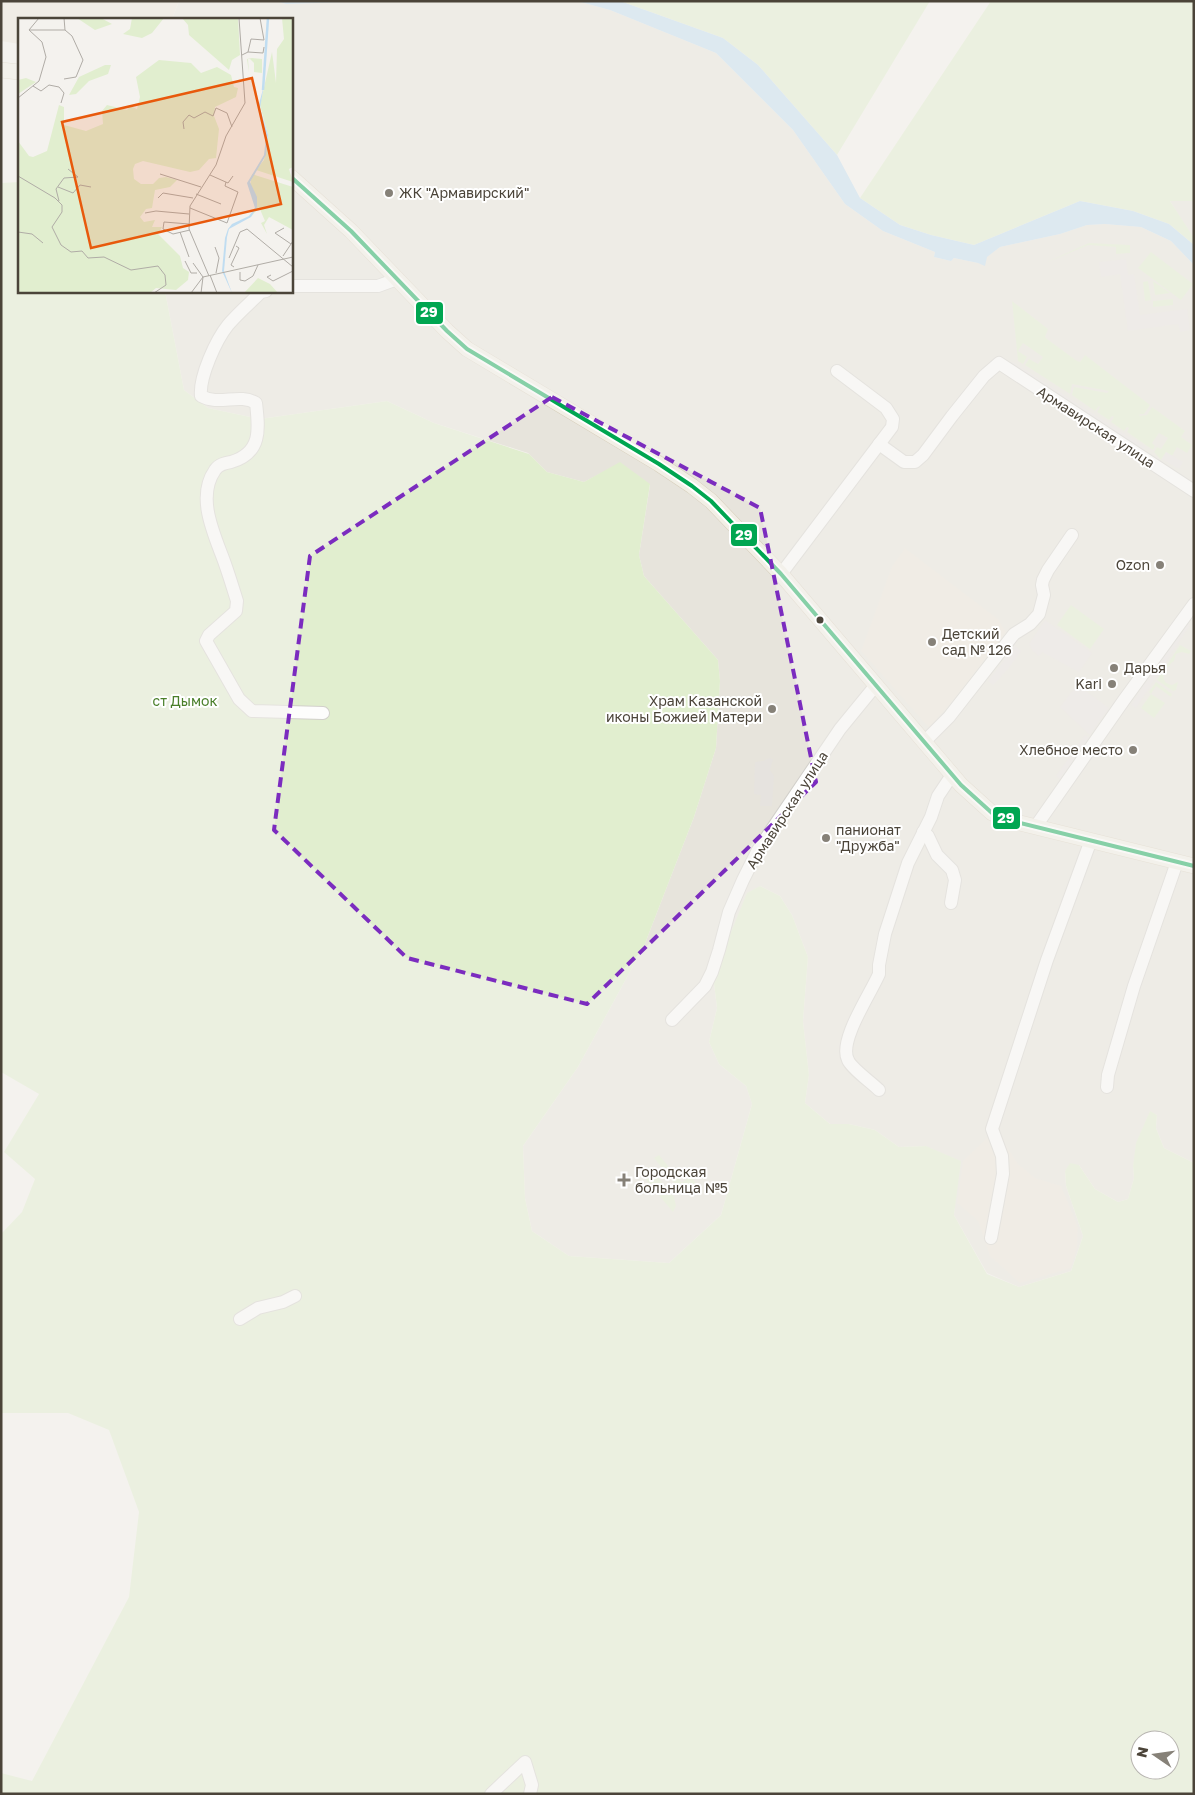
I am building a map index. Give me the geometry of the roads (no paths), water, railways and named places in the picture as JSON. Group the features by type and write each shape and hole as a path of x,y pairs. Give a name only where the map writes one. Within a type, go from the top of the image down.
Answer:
{"main road":[{"path":"1,70 18,72"},
{"path":"292,178 352,231 447,331 467,349 659,464 711,501 781,574 961,786 992,813 1016,822 1194,866"}],"street":[{"path":"292,286 378,286 397,279"},
{"path":"261,292 227,326 212,354 201,383 201,396 207,399 222,401 248,398 256,403 258,426 256,443 249,454 240,459 220,464 215,469 208,487 209,520 237,602 236,611 209,635 206,641 239,700 252,710 323,714"},
{"name":"Армавирская улица","path":"879,444 904,462 915,462 924,455 984,376 999,363 1194,491"},
{"path":"781,574 892,427 893,419 886,408 837,370"},
{"path":"924,742 949,717 1014,634 1030,624 1039,614 1044,595 1042,585 1045,575 1072,535"},
{"path":"1036,826 1194,604"},
{"name":"Армавирская улица","path":"672,1020 705,986 712,972 729,912 742,880 758,850 840,728 876,685"},
{"path":"879,1090 848,1061 845,1052 849,1035 879,974 885,934 908,863 931,817 938,796 952,775"},
{"path":"923,832 928,836 937,855 952,870 955,880 951,903"},
{"path":"991,1238 1003,1174 1002,1156 992,1129 1047,960 1091,840"},
{"path":"1107,1086 1108,1075 1134,986 1177,862"},
{"path":"240,1319 258,1308 284,1302 295,1296"},
{"path":"491,1794 525,1762 532,1786 530,1794"}],"water":[{"path":"276,1 375,1 286,4"},
{"path":"577,1 620,1 723,38 758,65 837,155 860,198 900,225 931,235 974,245 1080,201 1133,211 1169,224 1194,245 1194,265 1171,241 1141,227 1105,224 1087,225 1060,234 1000,247 987,257 985,266 954,258 951,261 934,257 935,252 883,231 845,204 793,130 716,53 610,10"}],"place":[{"name":"ЖК \"Армавирский\"","path":"389,193"},
{"name":"Ozon","path":"1160,565"},
{"name":"Детский сад № 126","path":"932,642"},
{"name":"Дарья","path":"1114,668"},
{"name":"Kari","path":"1112,684"},
{"name":"Храм Казанской иконы Божией Матери","path":"772,709"},
{"name":"Хлебное место","path":"1133,750"},
{"name":"панионат \"Дружба\"","path":"826,838"},
{"name":"Городская больница №5","path":"624,1180"}],"park label":[{"name":"ст Дымок","path":"185,701"}]}
